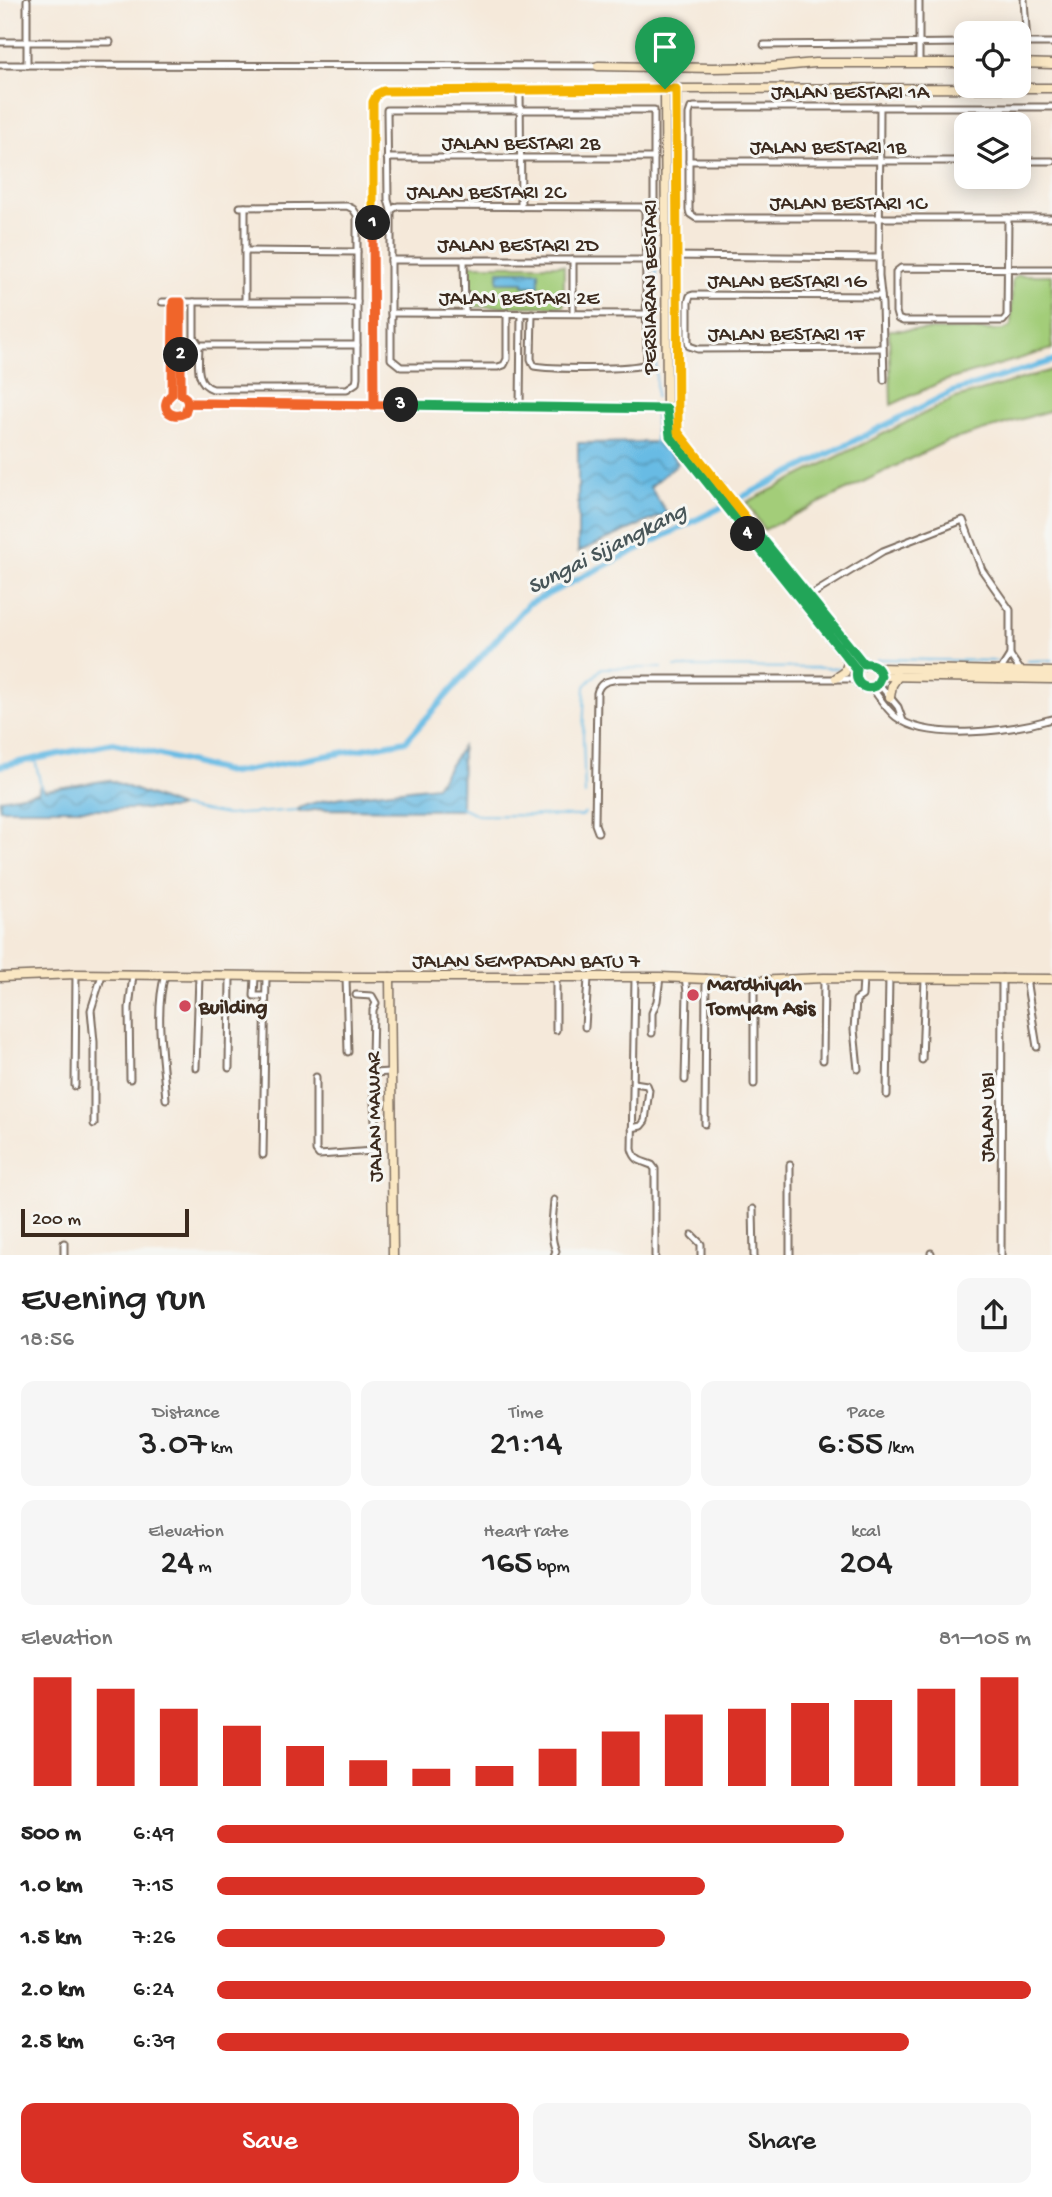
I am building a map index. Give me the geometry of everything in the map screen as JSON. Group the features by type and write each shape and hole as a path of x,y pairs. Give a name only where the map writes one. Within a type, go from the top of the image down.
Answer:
{"street":[{"path":"27,0 27,65"},
{"path":"919,0 919,62"},
{"path":"1024,0 1025,21"},
{"path":"0,42 110,42"},
{"path":"764,45 954,43"},
{"path":"1031,43 1052,43"},
{"path":"0,65 368,64 713,68 815,63 954,63"},
{"path":"1031,63 1052,64"},
{"path":"374,405 373,98 377,94 389,90 1052,88"},
{"path":"520,89 521,207"},
{"name":"PERSIARAN BESTARI","path":"665,89 672,256"},
{"name":"PERSIARAN BESTARI","path":"676,89 672,409 678,432 724,498 864,664"},
{"path":"880,107 879,258 884,380"},
{"name":"JALAN BESTARI 1A","path":"689,162 691,108 1052,107"},
{"path":"391,211 388,200 387,110 654,110 654,202 652,208 645,211 645,364 640,367 534,366 531,359 532,313"},
{"name":"JALAN BESTARI 2B","path":"387,158 654,158"},
{"name":"JALAN BESTARI 1B","path":"689,162 954,161"},
{"path":"1031,161 1052,161"},
{"name":"JALAN BESTARI 1C","path":"689,162 689,210 696,218 1052,218"},
{"path":"194,302 194,337 199,345 199,377 202,383 213,389 347,389 356,383 358,377 357,215 353,209 347,206 243,207 246,302"},
{"name":"JALAN BESTARI 2C","path":"507,313 507,359 504,365 401,367 391,359 391,211 398,206 641,207 645,211"},
{"path":"1008,218 1008,269 1007,316 1003,321 898,319 895,278 897,270 901,268 1008,269 1052,269"},
{"path":"245,251 357,251"},
{"path":"672,256 879,258"},
{"name":"JALAN BESTARI 2D","path":"391,260 645,260"},
{"path":"464,260 465,313"},
{"path":"573,260 573,313"},
{"name":"JALAN BESTARI 1G","path":"689,346 688,302 693,295 881,296"},
{"path":"162,302 357,302"},
{"path":"172,394 181,394 186,398 188,403 185,413 170,415 165,401 172,394 173,302"},
{"path":"181,302 181,394"},
{"name":"JALAN BESTARI 2E","path":"391,313 646,314"},
{"path":"520,408 521,313"},
{"path":"199,345 357,345"},
{"name":"JALAN BESTARI 1F","path":"689,346 698,349 883,348"},
{"path":"188,403 672,409"},
{"name":"PERSIARAN BESTARI","path":"737,513 849,660 857,675"},
{"path":"808,597 883,551 963,520 982,570 1010,610 1010,655 1000,671"},
{"path":"1010,655 1021,671"},
{"path":"836,678 845,672 849,660"},
{"path":"1052,679 898,676 877,679 860,685 857,675 864,664 872,664 877,679 895,716 918,728 968,732 1052,719"},
{"path":"877,679 1000,671 1052,672"},
{"path":"597,832 597,693 604,681 836,678 857,675"},
{"path":"890,697 892,685 898,676"},
{"path":"877,679 900,710 903,721"},
{"path":"75,1086 76,974"},
{"name":"JALAN SEMPADAN BATU 7","path":"0,978 76,974 660,977 754,981 824,978 1052,979"},
{"path":"94,1124 94,1042 91,1010 102,975"},
{"path":"130,1079 129,1008 133,975"},
{"path":"165,975 161,987 160,1019 166,1099"},
{"path":"196,1068 199,975"},
{"path":"229,1068 230,976"},
{"path":"255,977 254,996 265,996"},
{"path":"263,1155 266,977"},
{"path":"346,977 348,1052"},
{"name":"JALAN MAWAR","path":"390,977 393,1255"},
{"path":"652,1033 652,1013 657,1001 660,977"},
{"path":"555,978 556,1030"},
{"path":"585,1027 588,978"},
{"path":"635,978 632,1149 634,1157 655,1169 655,1255"},
{"path":"685,978 685,1080"},
{"path":"705,1124 706,978"},
{"path":"823,1060 824,978"},
{"path":"887,1095 889,978"},
{"name":"JALAN UBI","path":"1001,1255 1002,978"},
{"path":"858,1069 855,1010 856,1000 862,996 863,979"},
{"path":"922,1060 925,979"},
{"path":"1026,979 1037,1047"},
{"path":"754,981 754,1084"},
{"path":"316,1077 316,1151 319,1154 348,1154 375,1150 373,1010 376,1003 372,996 356,995"},
{"path":"373,1073 390,1072"},
{"path":"632,1128 641,1126 645,1121 649,1090 647,1085 634,1083"},
{"path":"790,1165 790,1255"},
{"path":"554,1200 554,1255"},
{"path":"753,1209 754,1255"},
{"path":"692,1235 701,1244 701,1255"},
{"path":"64,1243 64,1255"}],"green space":[{"path":"467,265 564,265 564,306 467,307"},
{"path":"1017,275 1052,275 1052,349 941,382 891,405 889,330 1004,330 1011,326 1012,280"},
{"path":"1052,370 1052,410 945,442 764,530 747,502 953,399"}],"water":[{"path":"498,271 539,271 539,286 523,286 523,282 498,282"},
{"path":"661,442 678,463 650,487 667,513 578,552 578,443"},
{"path":"462,747 461,810 297,810 306,805 341,797 436,786"},
{"path":"109,780 180,807 0,809 0,799 38,792 40,785 45,790"}],"waterway":[{"path":"656,397 656,252 660,250"},
{"name":"Sungai Sijangkang","path":"0,766 113,743 232,773 406,741 528,604 952,392 1052,361"},
{"path":"655,414 655,444"},
{"path":"877,659 1000,661"},
{"path":"1027,661 1052,660"},
{"path":"675,667 839,668"},
{"path":"585,795 585,686 602,668 662,668"},
{"path":"35,759 41,787"},
{"path":"459,806 478,815 582,816 585,813"},
{"path":"181,807 227,815 297,810"}],"place":[{"name":"Mardhiyah Tomyam Asis","path":"693,995"},
{"name":"Building","path":"185,1006"}],"route":[{"path":"665,89 389,90 377,94 373,98 374,405 188,403 181,394 181,302 173,302 172,394 165,401 165,406 170,415 175,416 185,413 188,403 667,409 670,436 857,670 856,679 860,685 872,688 880,680 878,668 872,664 864,664 824,617 678,432 676,89 665,89"}]}
